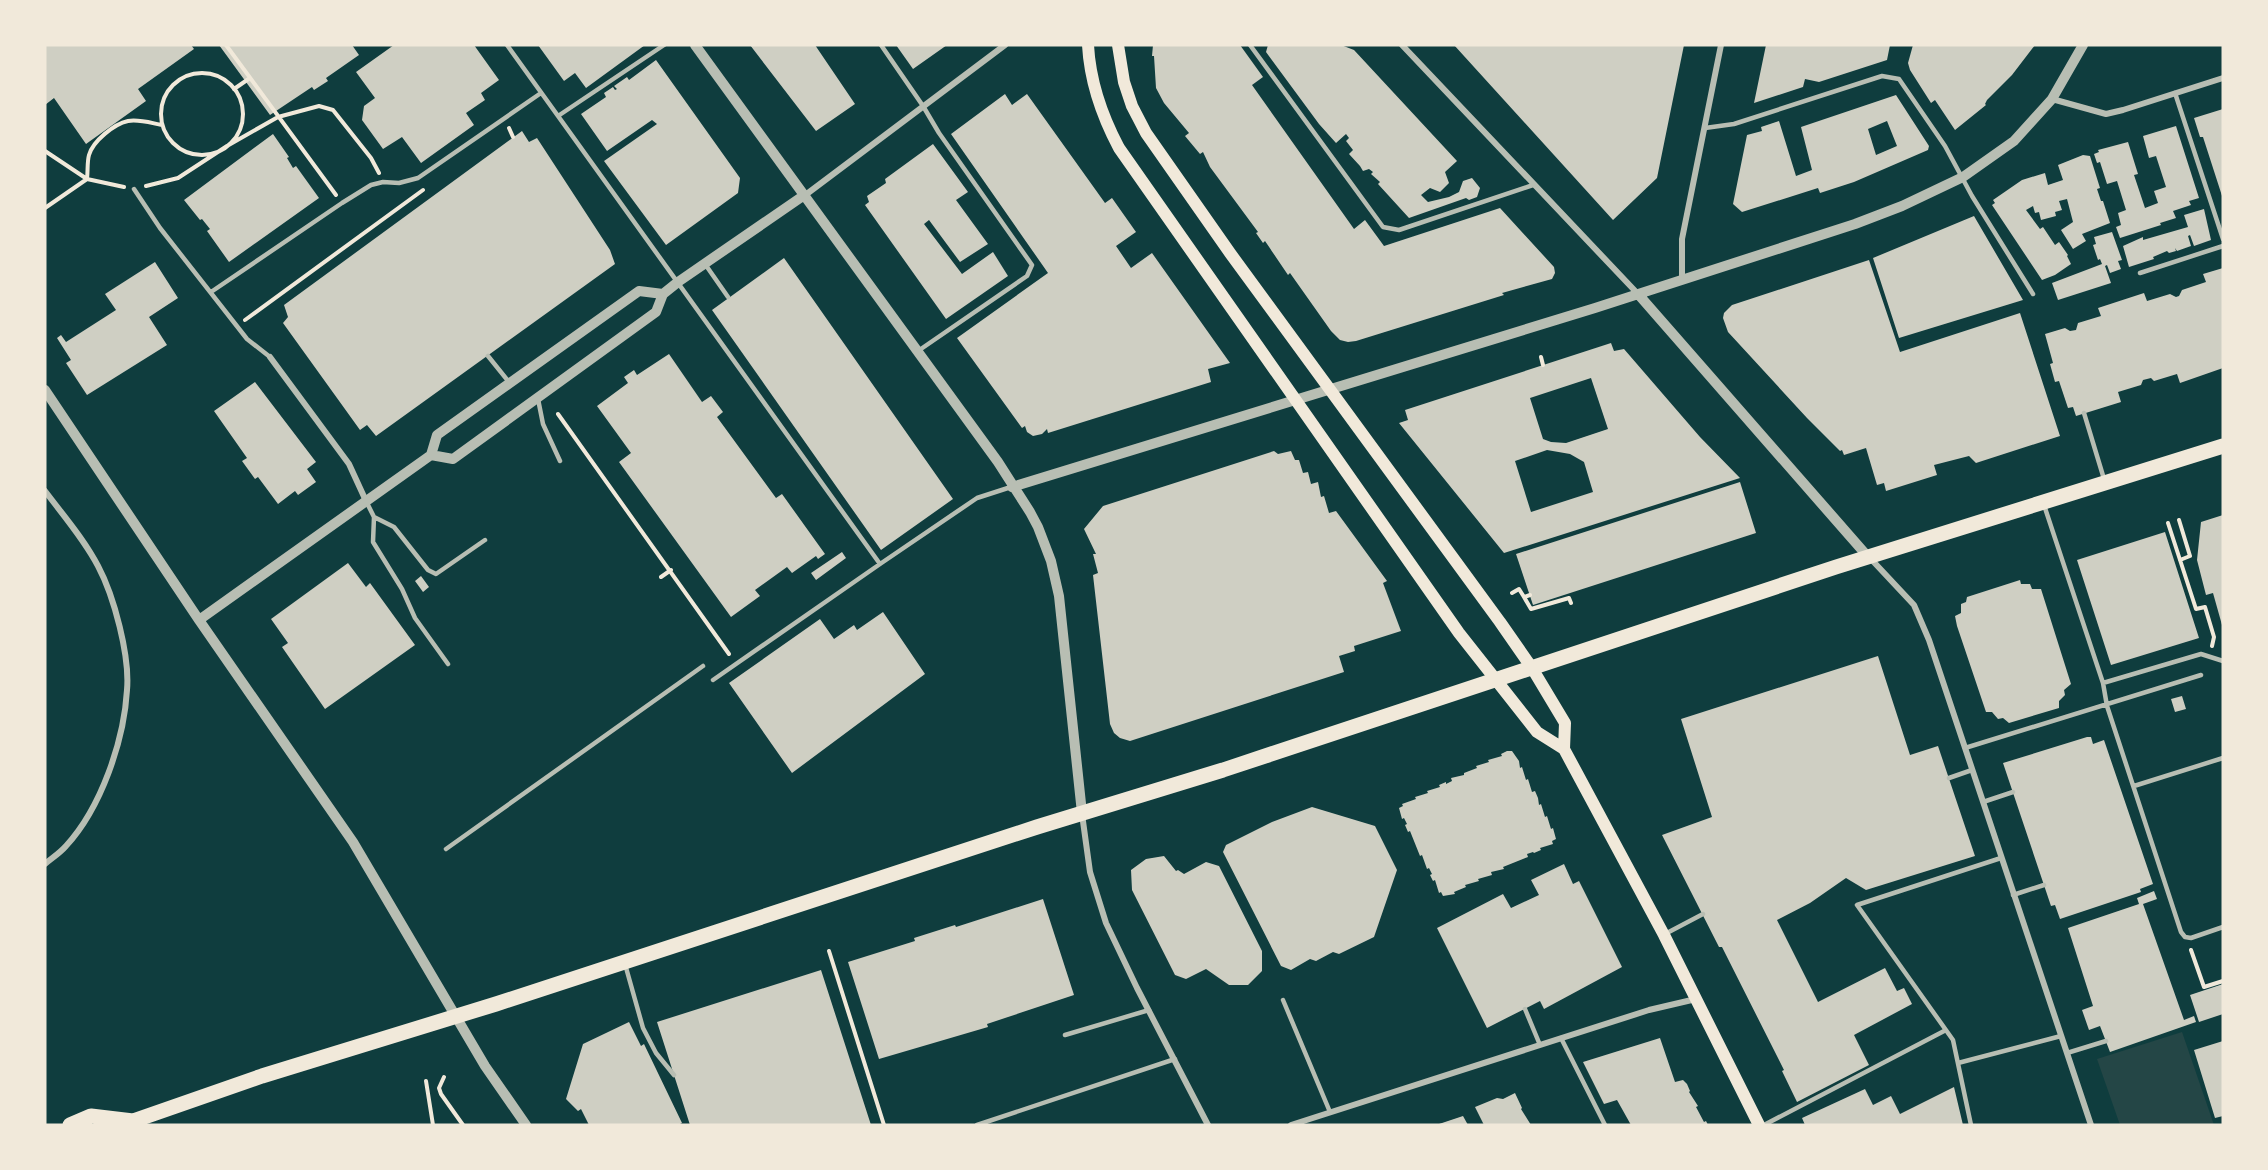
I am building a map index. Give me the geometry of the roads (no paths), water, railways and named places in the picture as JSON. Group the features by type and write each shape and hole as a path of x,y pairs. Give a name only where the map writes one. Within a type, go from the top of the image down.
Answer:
{"main road":[{"path":"1088,45 1094,86 1105,122 1119,148 1443,611 1538,732 1564,749 1664,935 1759,1125"},
{"path":"1118,45 1132,106 1146,133 1230,253 1532,668 1565,723 1564,749"},
{"path":"70,1125 91,1116 132,1123 261,1076 456,1016 1082,813 1223,770 1836,567 2223,446"}],"street":[{"path":"695,45 998,462 1038,527 1051,561 1057,589 1082,813 1090,872 1097,898 1106,923 1208,1125"},
{"path":"431,455 453,459 656,312 663,294 678,282 803,196 1005,45"},
{"path":"1402,45 1638,294 1869,558 1914,605 1929,640 2091,1125"},
{"path":"1682,279 1682,239 1721,45"},
{"path":"1012,486 1329,389 1372,378 1855,224 1902,206 1963,177 2014,141 2052,99 2084,45"},
{"path":"2052,99 2106,114 2223,78"},
{"path":"199,620 431,455 437,435 509,382 639,291 663,294"},
{"path":"270,357 349,465 366,501"},
{"path":"45,390 199,620 353,842 485,1066 526,1125"},
{"path":"45,491 93,558 102,576 121,631 128,687 124,722 111,765 95,804 66,846 45,864"},
{"path":"1291,1125 1649,1010 1696,999"}],"lane":[{"path":"507,45 880,564"},
{"path":"558,116 664,45"},
{"path":"881,45 939,133 1032,265 1027,276 918,352"},
{"path":"1250,45 1383,227 1399,230 1533,185"},
{"path":"1705,128 1734,123 1882,76 1899,80 1945,146 1972,196 2033,294"},
{"path":"211,292 371,185 383,182 399,183 418,178 541,93"},
{"path":"2175,93 2223,239"},
{"path":"134,189 160,228 246,339 270,357"},
{"path":"2140,273 2223,246"},
{"path":"705,264 728,297"},
{"path":"488,356 509,382"},
{"path":"538,398 543,424 560,461"},
{"path":"2084,413 2105,483"},
{"path":"713,680 976,498 1012,486"},
{"path":"366,501 374,517 373,542 402,589 415,618 448,664"},
{"path":"2043,503 2103,683 2107,706 2181,932 2187,938 2223,927"},
{"path":"374,517 394,526 428,570 436,574 485,540"},
{"path":"2103,683 2200,654 2223,661"},
{"path":"446,849 703,666"},
{"path":"1965,748 2107,706 2200,675"},
{"path":"2134,786 2223,758"},
{"path":"1949,778 1972,770"},
{"path":"1983,802 2013,792"},
{"path":"1971,1125 1953,1040 1857,904 2001,858"},
{"path":"2013,895 2044,885"},
{"path":"1664,935 1703,914"},
{"path":"624,961 643,1028 656,1053 674,1075"},
{"path":"1283,1000 1330,1112"},
{"path":"1525,1009 1540,1045"},
{"path":"1065,1035 1149,1010"},
{"path":"1764,1125 1947,1030"},
{"path":"1958,1063 2061,1036"},
{"path":"1561,1038 1605,1125"},
{"path":"2067,1053 2106,1041"},
{"path":"977,1125 1174,1059"}]}
